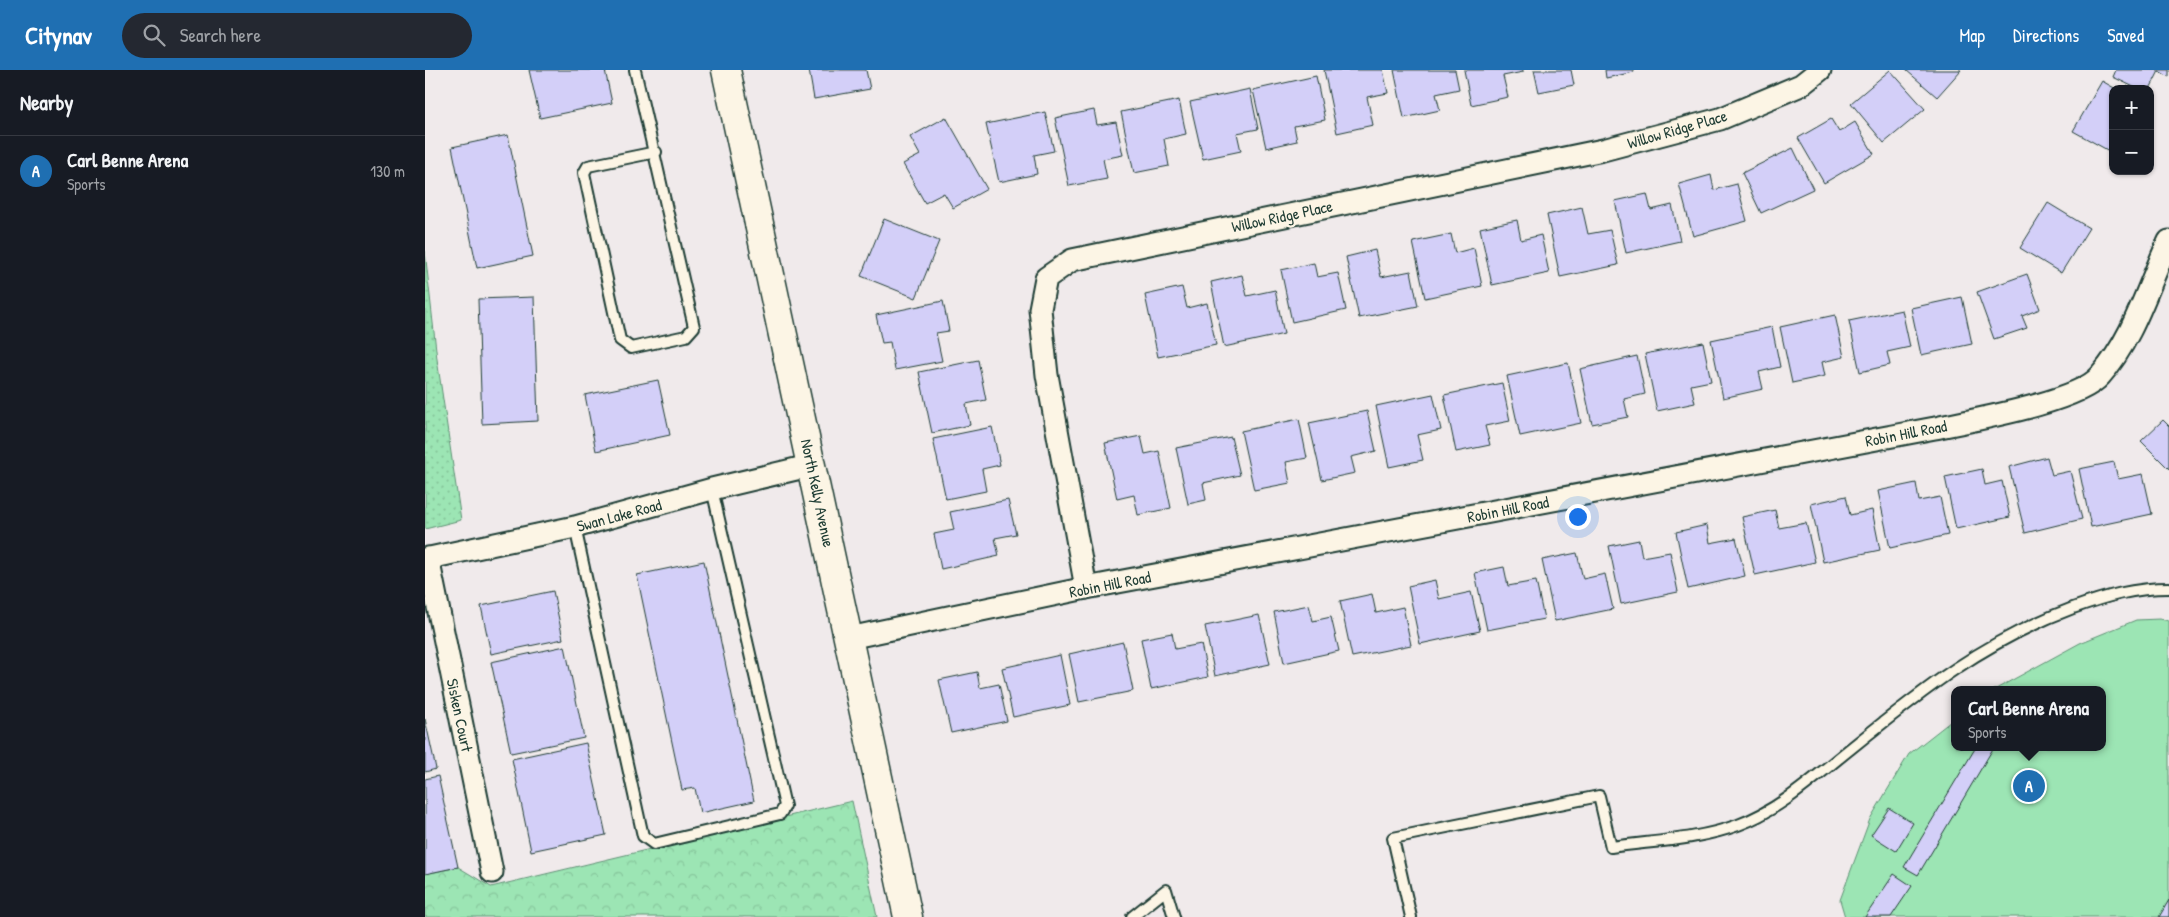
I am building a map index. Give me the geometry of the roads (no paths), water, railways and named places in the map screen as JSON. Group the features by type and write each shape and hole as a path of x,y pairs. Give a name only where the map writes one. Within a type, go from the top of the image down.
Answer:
{"main road":[{"name":"North Kelly Avenue","path":"727,70 813,465 908,917"}],"street":[{"name":"Willow Ridge Place","path":"1086,588 1047,375 1040,309 1046,278 1072,260 1603,150 1720,119 1801,85 1820,70"},
{"name":"Robin Hill Road","path":"849,638 1086,588 1935,428 2062,398 2099,377 2129,332 2169,241"},
{"name":"Swan Lake Road","path":"426,559 575,527 712,489 813,465"},
{"name":"Sisken Court","path":"426,559 492,872"}],"lane":[{"path":"635,70 656,152 694,327 686,336 631,348 620,340 583,173 588,166 656,152"},
{"path":"575,527 643,836 654,844 780,814 785,806 712,489"},
{"path":"1411,917 1393,838 1599,796 1611,847 1697,836 1739,825 1778,805 1928,686 1998,641 2055,615 2111,594 2146,588 2169,588"},
{"path":"1132,917 1166,890 1174,917"}],"place":[{"name":"Carl Benne Arena","path":"2029,786"}]}
